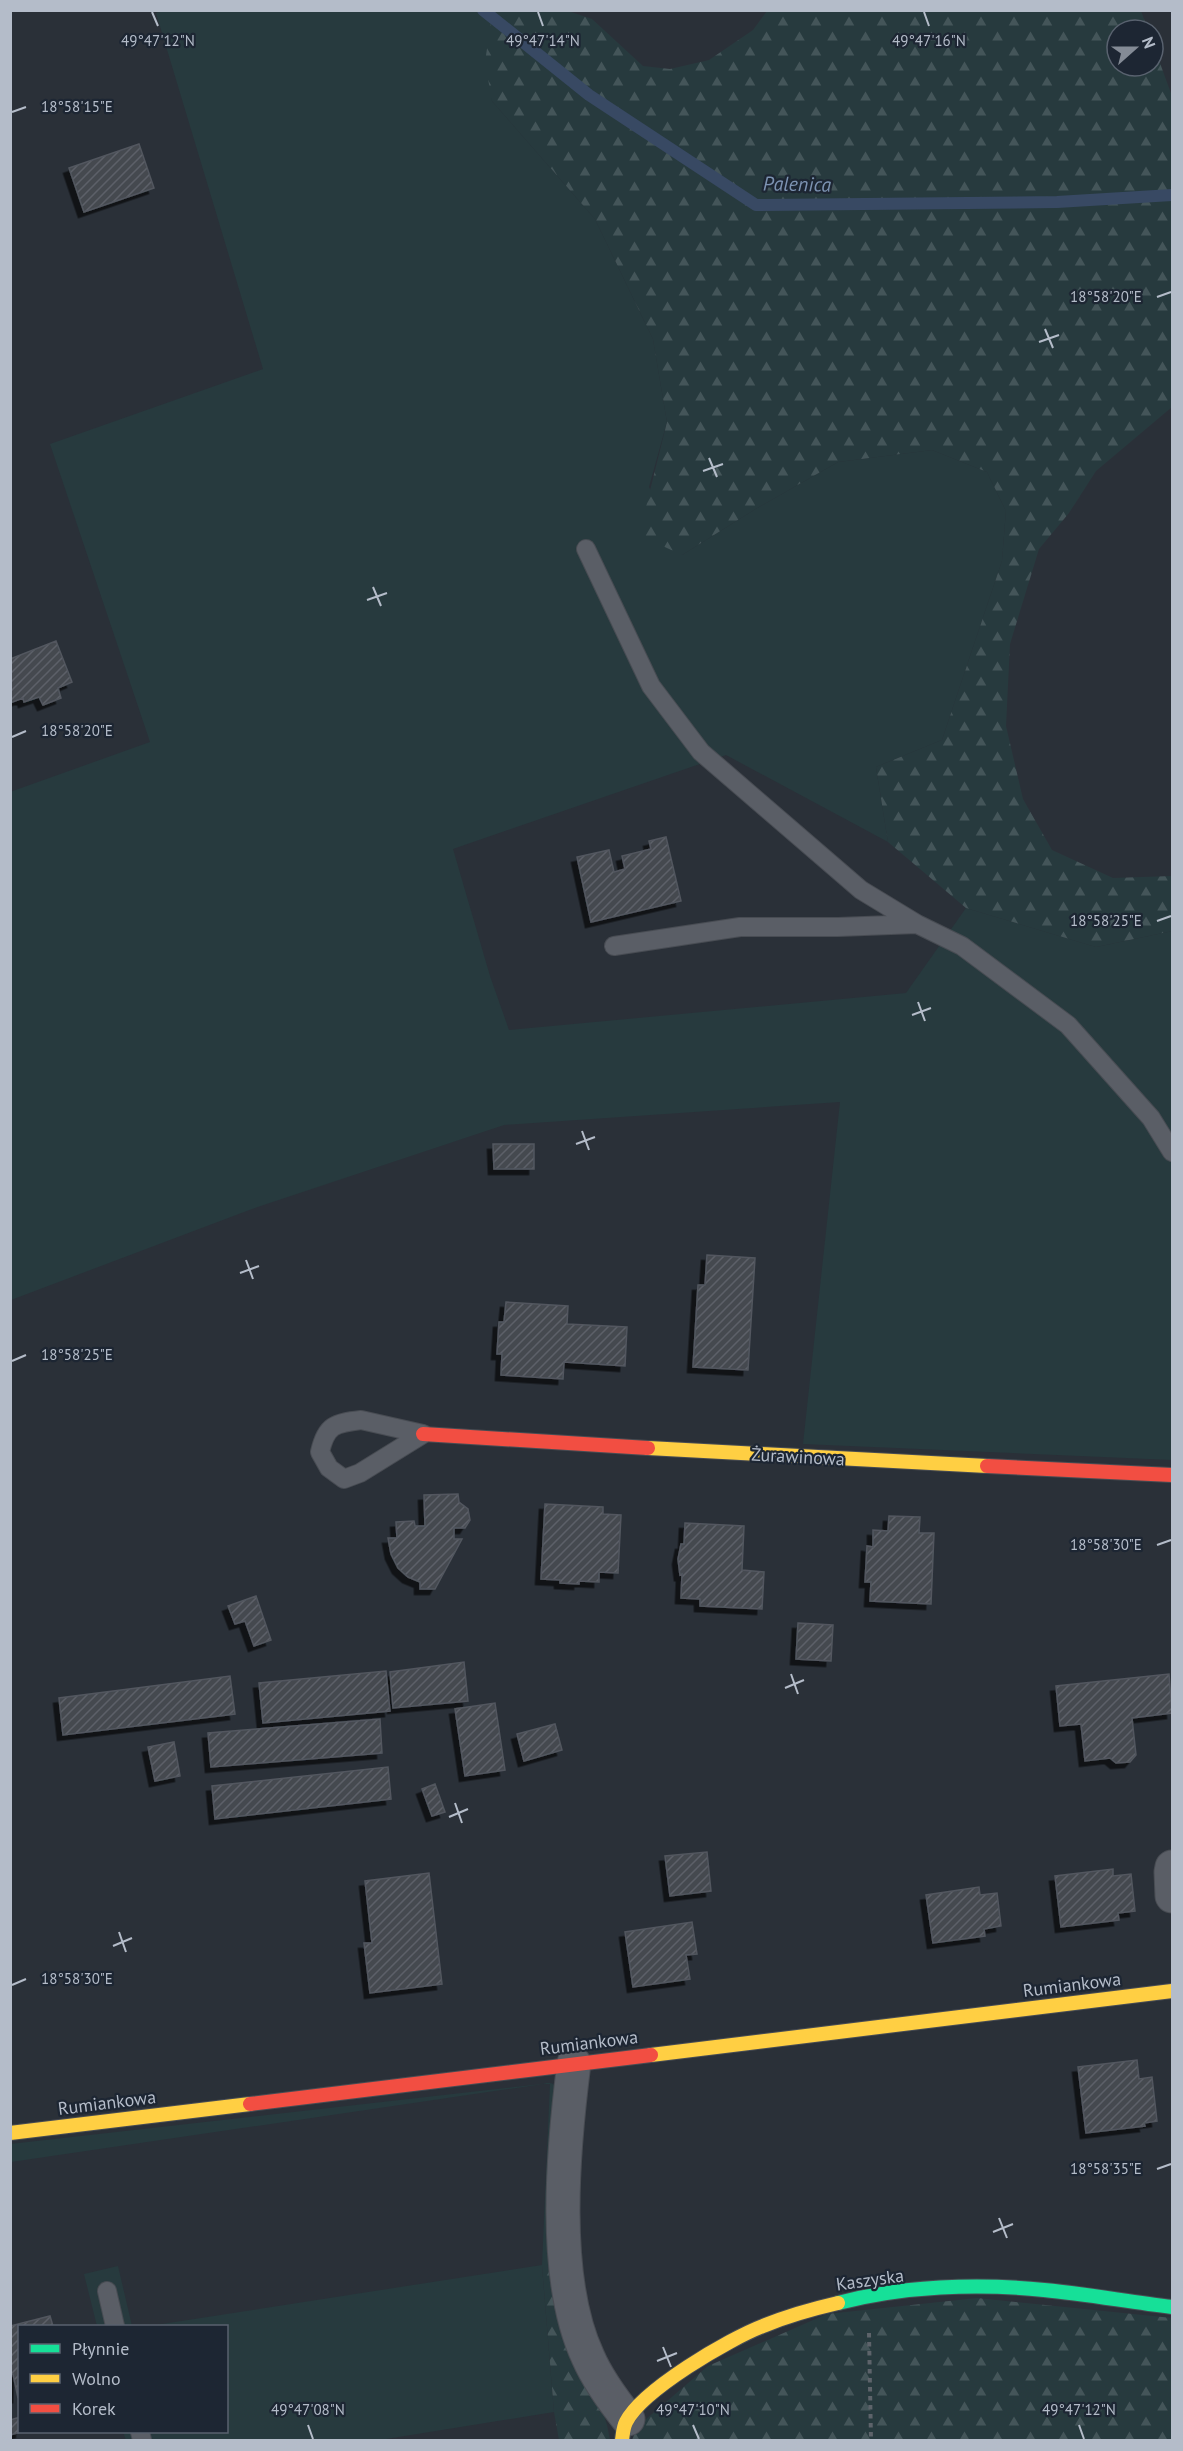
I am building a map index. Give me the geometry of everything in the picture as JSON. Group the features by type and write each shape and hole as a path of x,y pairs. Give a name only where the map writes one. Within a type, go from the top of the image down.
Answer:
{"street":[{"name":"Żurawinowa","path":"423,1434 852,1460 1173,1475"},
{"path":"1173,1867 1171,1872 1173,1896"},
{"name":"Rumiankowa","path":"10,2133 1173,1991"},
{"path":"574,2063 565,2134 564,2250 572,2312 587,2356 625,2430"},
{"name":"Kaszyska","path":"625,2430 671,2379 704,2355 788,2315 825,2305 925,2290 1024,2288 1173,2307"}],"lane":[{"path":"586,549 651,686 701,752 861,890 917,924 962,946 1068,1025 1151,1118 1173,1152"},
{"path":"614,946 740,927 917,924"},
{"path":"361,1420 423,1434 360,1473 344,1479 329,1468 320,1452 324,1436 339,1422 361,1420"},
{"path":"107,2291 115,2325"}],"path":[{"path":"869,2297 871,2440"}],"green space":[{"path":"163,10 520,11 491,22 492,101 595,219 653,339 667,422 649,487 682,555 757,508 838,462 932,450 987,472 1006,511 1002,561 942,740 876,767 888,842 726,755 453,849 490,976 509,1030 906,993 966,908 1096,947 1172,931 1172,1460 803,1444 840,1102 504,1125 252,1209 11,1300 10,792 150,742 50,444 263,369 156,13"},
{"path":"520,10 568,11 592,19 643,66 670,69 709,60 753,30 767,11 1141,11 1144,18 1105,18 1105,78 1165,77 1172,96 1172,407 1096,471 1069,513 1039,549 1010,644 1006,726 1023,799 1052,850 1113,878 1172,876 1172,931 1096,947 966,908 888,842 876,767 942,740 1002,561 1006,511 987,472 932,450 838,462 757,508 682,555 639,535 667,422 653,339 595,219 492,101 485,62 491,22"},
{"path":"547,2083 11,2162 10,2144"},
{"path":"551,2083 562,2089 556,2264 542,2266 554,2412 380,2440 126,2440 123,2433 228,2433 228,2325 155,2325 542,2265"},
{"path":"556,2264 610,2440 559,2440 554,2412 542,2265"},
{"path":"118,2266 132,2325 97,2325 84,2274"},
{"path":"977,2298 1172,2318 1172,2440 632,2440 638,2426 708,2366 827,2314"}],"building":[{"path":"139,144 154,188 84,212 69,168"},
{"path":"56,641 72,682 58,688 61,698 43,705 39,697 24,702 23,698 10,703 10,659"},
{"path":"666,837 681,901 591,922 577,857 609,850 614,872 625,869 622,856 651,849 649,841"},
{"path":"493,1144 534,1144 534,1169 494,1169"},
{"path":"707,1255 755,1258 748,1370 693,1367 698,1285 705,1285"},
{"path":"506,1302 568,1306 567,1324 627,1327 625,1366 564,1362 563,1379 501,1375 502,1354 497,1354 499,1322 504,1322"},
{"path":"458,1494 459,1502 468,1509 470,1520 465,1528 454,1528 454,1539 462,1539 435,1589 420,1589 420,1582 408,1577 398,1568 391,1554 388,1538 397,1538 396,1522 414,1521 415,1526 425,1526 424,1495"},
{"path":"545,1504 603,1507 603,1514 621,1515 618,1573 599,1572 599,1582 579,1581 579,1584 541,1579"},
{"path":"889,1516 920,1517 919,1533 934,1533 931,1604 870,1601 871,1582 865,1582 867,1546 873,1547 873,1530 888,1531"},
{"path":"685,1523 744,1526 742,1570 764,1572 762,1609 700,1606 700,1599 681,1598 682,1574 680,1575 678,1559 681,1544 684,1544"},
{"path":"256,1596 271,1640 254,1646 245,1621 235,1624 228,1606"},
{"path":"798,1623 833,1625 831,1661 796,1659"},
{"path":"464,1662 468,1701 393,1708 390,1672"},
{"path":"386,1671 390,1711 263,1723 259,1683"},
{"path":"1169,1674 1172,1713 1132,1718 1136,1755 1130,1762 1116,1763 1110,1758 1085,1761 1081,1724 1060,1726 1056,1686"},
{"path":"230,1676 235,1714 63,1735 59,1698"},
{"path":"495,1703 505,1770 465,1776 455,1709"},
{"path":"380,1719 382,1753 211,1767 208,1733"},
{"path":"555,1724 562,1750 524,1761 517,1734"},
{"path":"174,1742 180,1776 155,1781 148,1747"},
{"path":"388,1767 391,1799 215,1819 212,1786"},
{"path":"435,1784 445,1812 432,1816 422,1789"},
{"path":"707,1852 711,1891 670,1896 665,1856"},
{"path":"1113,1869 1113,1876 1131,1874 1135,1911 1118,1913 1119,1920 1061,1927 1055,1876"},
{"path":"429,1873 442,1984 370,1993 364,1943 372,1943 365,1881"},
{"path":"979,1887 980,1895 997,1893 1001,1926 984,1929 985,1936 933,1943 926,1895"},
{"path":"692,1922 697,1954 686,1955 690,1979 633,1987 625,1932"},
{"path":"1137,2060 1139,2079 1152,2077 1157,2121 1144,2123 1145,2126 1086,2133 1078,2067"},
{"path":"50,2316 53,2325 18,2325 18,2398 13,2374 10,2374 10,2326"},
{"path":"18,2418 18,2433 10,2435 10,2420"}],"waterway":[{"name":"Palenica","path":"483,10 589,95 756,205 1057,202 1172,195"}],"traffic: fast":[{"path":"838,2303 888,2293 940,2287 993,2287 1060,2292 1172,2307"}],"traffic: slow":[{"path":"648,1448 987,1466"},
{"path":"651,2055 1172,1991"},
{"path":"10,2133 250,2104"},
{"path":"622,2440 625,2424 635,2409 649,2395 688,2367 763,2326 838,2303"}],"traffic: jam":[{"path":"423,1434 648,1448"},
{"path":"987,1466 1172,1475"},
{"path":"250,2104 651,2055"}]}
